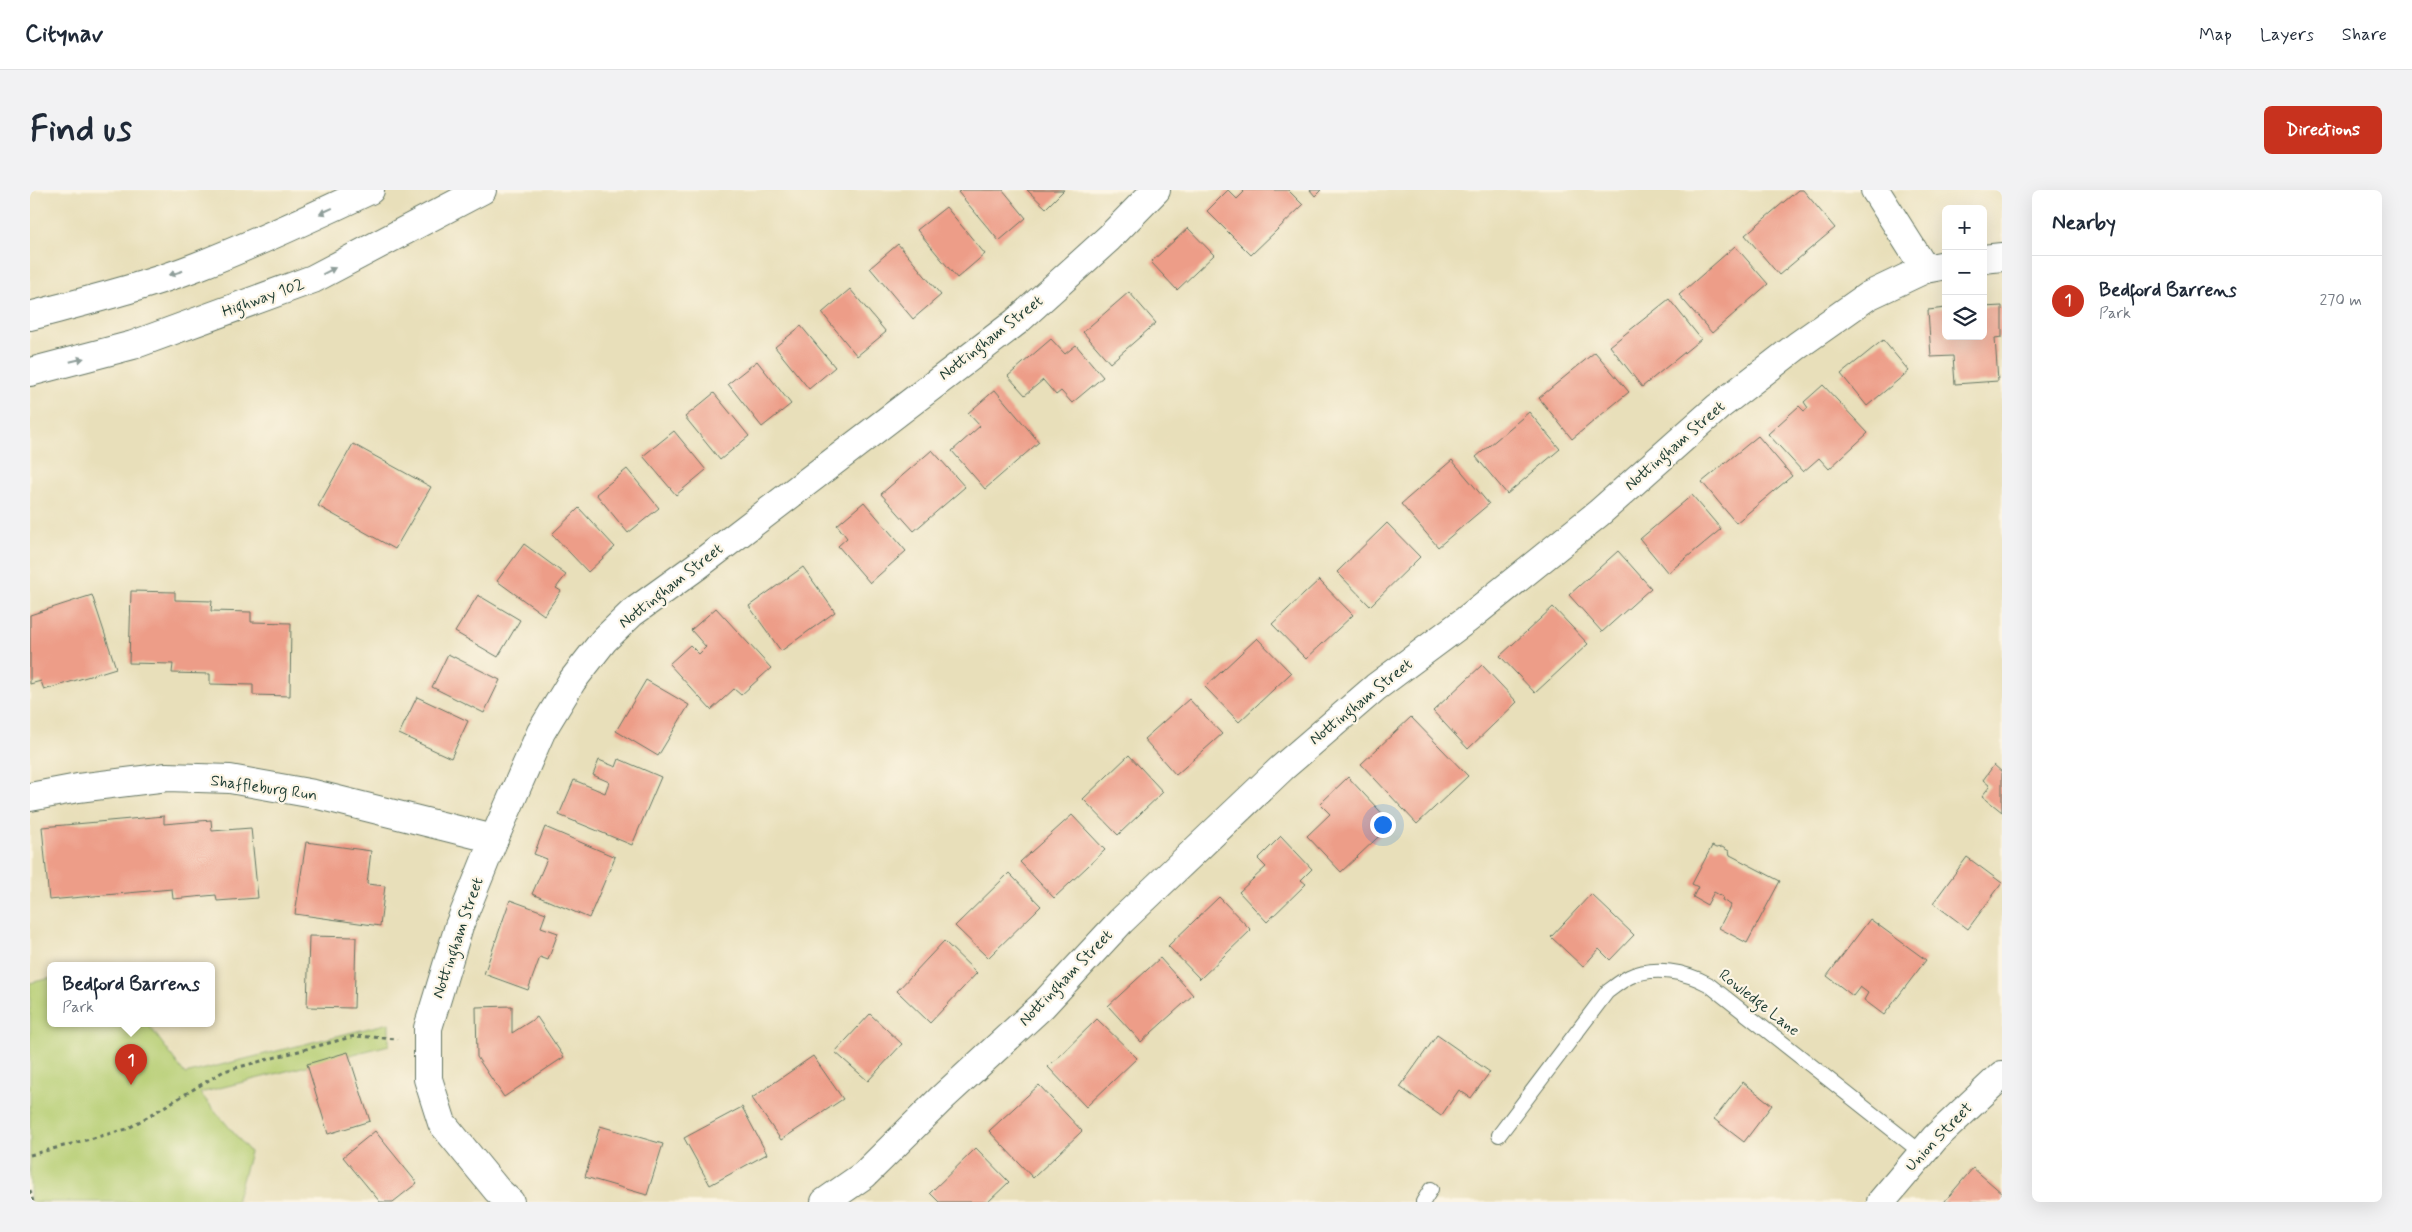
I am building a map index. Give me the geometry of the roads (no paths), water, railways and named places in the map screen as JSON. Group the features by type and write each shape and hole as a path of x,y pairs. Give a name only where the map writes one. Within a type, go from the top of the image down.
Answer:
{"main road":[{"path":"30,316 108,295 196,266 284,231 370,190"},
{"name":"Highway 102","path":"30,372 133,345 314,279 482,190"},
{"name":"Nottingham Street","path":"510,1202 497,1190 442,1123 428,1079 428,1028 459,926 494,839 541,732 572,681 604,640 632,613 704,561 1016,322 1109,238 1156,190"},
{"path":"1875,190 1935,267"},
{"path":"1987,259 2002,257"},
{"name":"Nottingham Street","path":"825,1202 864,1175 942,1098 1042,1006 1121,921 1282,768 1369,694 1466,620 1598,513 1734,394 1868,296 1935,267"},
{"name":"Shaffleburg Run","path":"30,797 78,788 167,777 230,779 314,794 494,839"},
{"name":"Union Street","path":"1881,1202 1922,1153 2002,1075"}],"lane":[{"name":"Rowledge Lane","path":"1499,1135 1606,992 1629,977 1642,973 1670,971 1696,978 1708,984 1922,1153"},
{"path":"1423,1202 1431,1190"}],"place":[{"name":"Bedford Barrens","path":"131,1085"}]}
